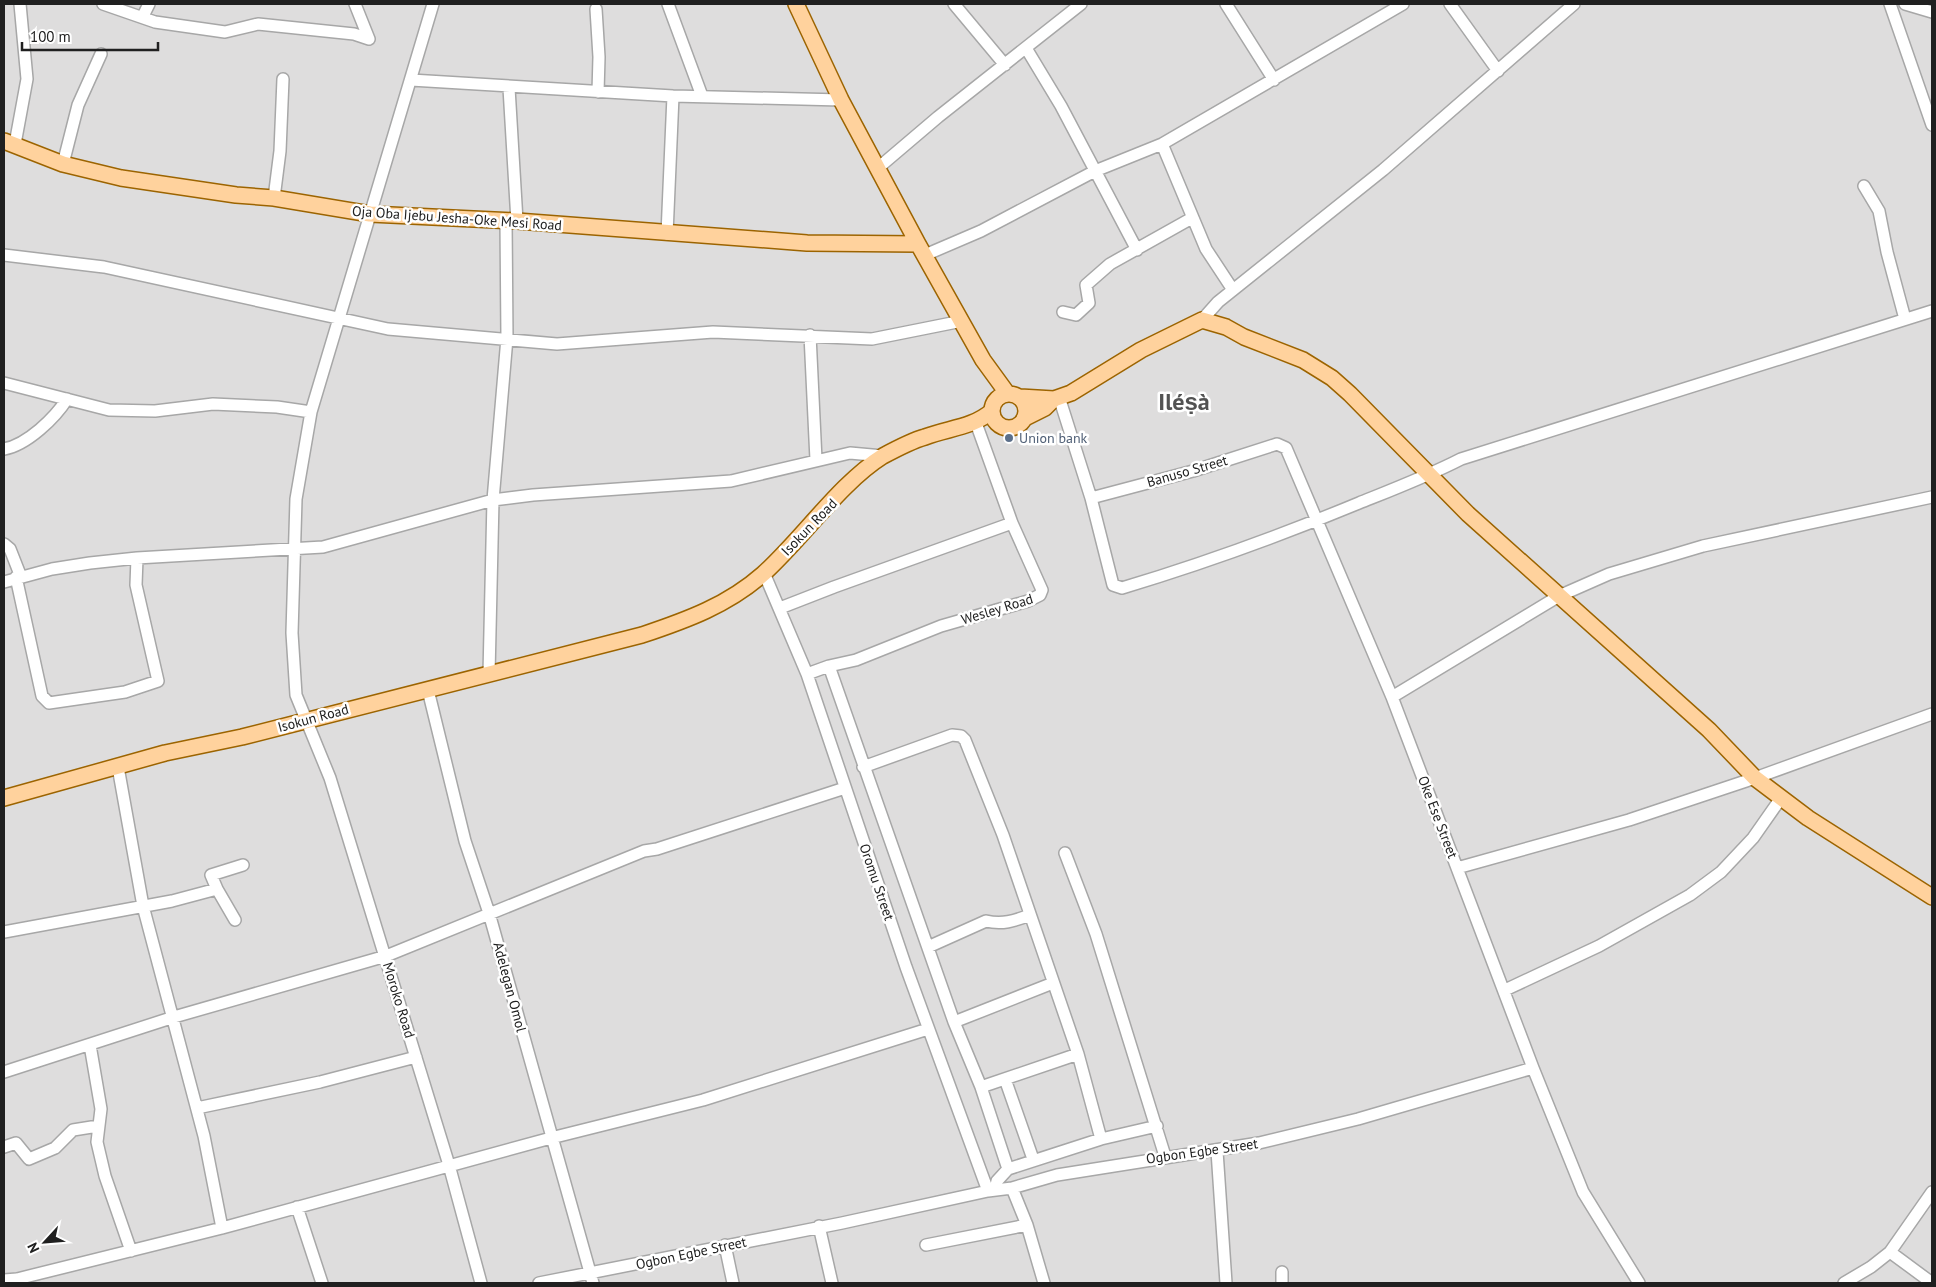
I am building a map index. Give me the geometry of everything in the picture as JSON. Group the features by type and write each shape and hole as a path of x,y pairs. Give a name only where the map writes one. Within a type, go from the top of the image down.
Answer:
{"main road":[{"path":"796,4 841,100 983,360 1026,408 1025,418"},
{"name":"Oja Oba Ijebu Jesha-Oke Mesi Road","path":"9,142 63,164 121,178 274,198 370,214 511,221 667,234 922,249"},
{"path":"976,423 1014,428 1025,418 1044,408 1057,398 1071,393 1141,350 1202,320 1226,327 1244,337 1303,360 1332,378 1375,417 1428,475 1559,596 1710,730 1755,778 1808,818 1932,898"},
{"path":"983,360 994,420 1002,426"},
{"path":"976,423 992,407 1000,395 1057,398"},
{"name":"Isokun Road","path":"4,798 165,753 242,737 624,640 708,612 725,602 764,573 855,480 883,456 924,437 976,423"}],"street":[{"path":"9,142 27,79 20,4"},
{"path":"103,4 143,16 155,22 225,32 258,24 354,34 369,39 355,4"},
{"path":"143,16 149,4"},
{"name":"Moroko Road","path":"433,4 341,318 318,383 311,412 296,499 293,671 296,696 330,778 386,956 449,1166 481,1283"},
{"path":"668,4 702,96"},
{"path":"954,4 1005,65"},
{"path":"878,168 938,117 1081,4"},
{"path":"1226,4 1274,80"},
{"path":"922,249 981,231 1095,171 1162,144 1403,4"},
{"path":"1450,4 1498,71"},
{"path":"1202,320 1233,290 1384,170 1574,4"},
{"path":"1890,4 1932,125"},
{"path":"1905,4 1932,12"},
{"path":"596,9 600,57 598,92"},
{"path":"1026,48 1061,106 1137,250"},
{"path":"63,164 78,105 101,54"},
{"path":"274,198 280,151 283,79"},
{"path":"411,80 509,88 673,96 841,100"},
{"path":"489,674 493,500 508,338 511,221 509,88"},
{"path":"667,234 673,96"},
{"path":"1162,144 1206,249 1233,290"},
{"path":"1864,186 1879,211 1887,252 1905,319"},
{"path":"1063,312 1076,315 1089,303 1086,285 1110,264 1192,218"},
{"path":"4,255 104,267 388,328 557,344 713,332 872,339 962,321"},
{"path":"1057,398 1091,498 1113,585 1122,588 1185,569 1319,520 1428,475 1461,459 1932,311"},
{"path":"810,336 816,460"},
{"path":"4,383 109,410 155,411 213,404 277,407 311,412"},
{"path":"4,449 44,426 56,415 67,399"},
{"name":"Wesley Road","path":"807,674 829,666 856,660 940,626 1028,601 1040,595 1042,590 1012,523 976,423"},
{"name":"Banuso Street","path":"1091,498 1193,471 1277,444 1283,445"},
{"name":"Oke Ese Street","path":"1283,445 1319,520 1392,697 1505,990 1533,1068 1584,1192 1638,1283"},
{"path":"4,582 52,569 138,558 323,548 493,500 585,489 731,481 850,453 883,456"},
{"path":"1392,697 1559,596 1609,574 1703,546 1932,497"},
{"path":"780,608 834,586 1012,523"},
{"path":"4,544 10,549 18,577 42,696 48,703 125,692 158,681 136,585 138,558"},
{"name":"Oromu Street","path":"764,573 807,674 928,1029 992,1190"},
{"path":"829,666 954,1022 981,1087 1008,1169"},
{"name":"Adelegan Omol","path":"428,690 464,841 489,913 592,1279"},
{"path":"1457,868 1629,820 1755,778 1932,714"},
{"path":"863,766 952,735 961,736 985,784 1078,1054 1101,1139"},
{"path":"118,767 144,906 212,1169 222,1228"},
{"path":"4,1072 174,1017 386,956 644,851 656,849 845,788"},
{"path":"1505,990 1599,946 1690,895 1721,872 1753,838 1783,800"},
{"path":"1066,853 1096,934 1158,1126 1165,1156"},
{"path":"235,920 211,875 243,866"},
{"path":"4,932 144,906 217,889"},
{"path":"928,946 986,921 995,924 1009,923 1030,915"},
{"path":"954,1022 1053,982"},
{"path":"4,1280 17,1281 297,1208 551,1138 703,1100 928,1029"},
{"path":"90,1045 101,1101 97,1142 105,1176 131,1251"},
{"path":"981,1087 1078,1054"},
{"path":"197,1108 320,1082 416,1057"},
{"name":"Ogbon Egbe Street","path":"539,1283 592,1279 725,1245 842,1223 992,1190 1012,1188 1057,1175 1165,1156 1217,1151 1259,1143 1358,1119 1533,1068"},
{"path":"1005,1079 1033,1159"},
{"path":"4,1147 16,1143 29,1159 55,1148 73,1130 98,1126"},
{"path":"992,1190 1008,1169 1033,1159 1101,1139 1158,1126"},
{"path":"1217,1151 1226,1283"},
{"path":"1012,1188 1027,1225 1044,1283"},
{"path":"1844,1283 1871,1268 1890,1252 1932,1192"},
{"path":"297,1208 322,1283"},
{"path":"926,1245 1027,1225"},
{"path":"819,1226 832,1283"},
{"path":"725,1245 733,1283"},
{"path":"1890,1252 1932,1283"}],"shaded area":[{"path":"4,4 1932,4 1932,1283 4,1283"}],"place":[{"name":"Union bank","path":"1009,438"}],"district":[{"name":"Iléṣà","path":"1184,401"}]}
